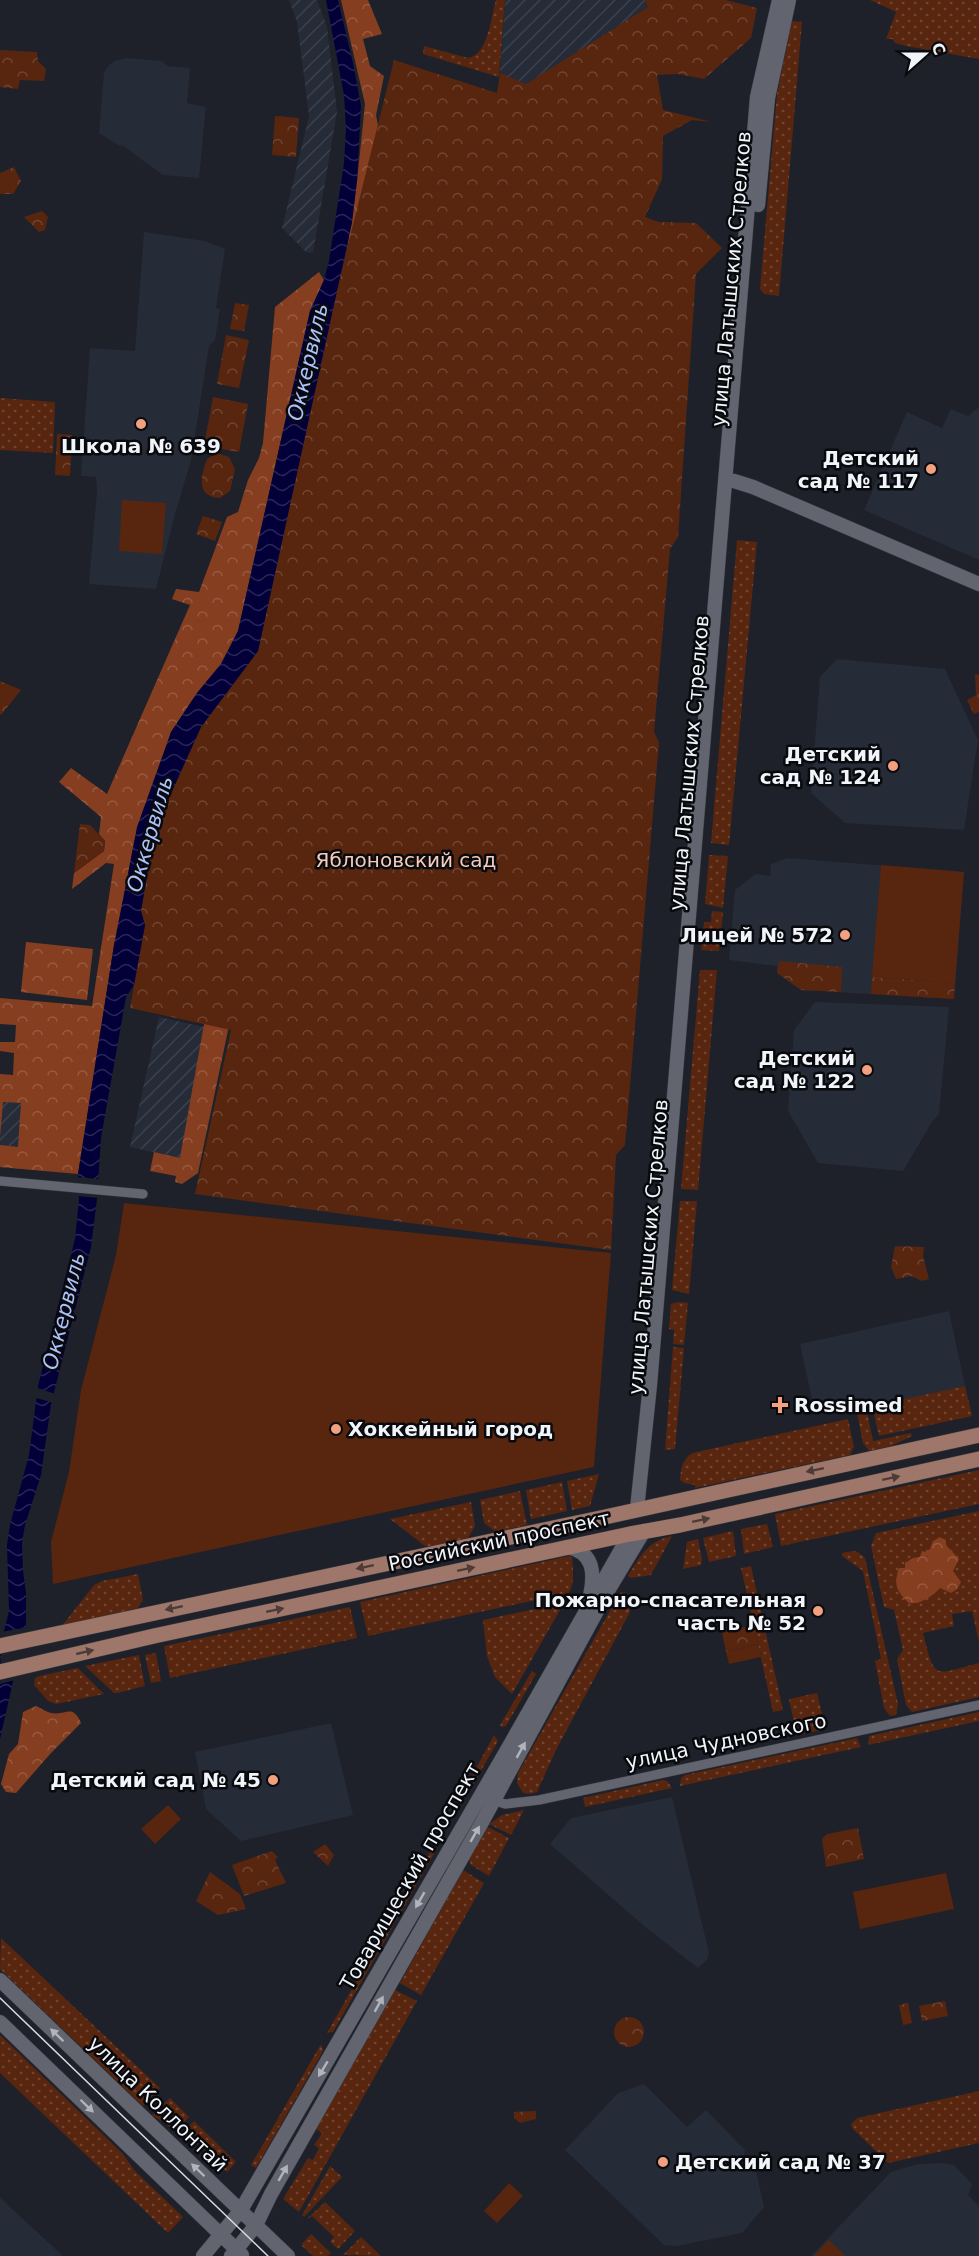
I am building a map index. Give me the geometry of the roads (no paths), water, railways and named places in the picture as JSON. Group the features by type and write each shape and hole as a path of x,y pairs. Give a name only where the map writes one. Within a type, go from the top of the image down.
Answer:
{"main road":[{"name":"Российский проспект","path":"0,1646 979,1435"},
{"name":"Российский проспект","path":"0,1672 979,1459"},
{"name":"улица Латышских Стрелков","path":"637,1532 642,1508"}],"street":[{"name":"улица Латышских Стрелков","path":"642,1508 730,480 758,97 779,0"},
{"name":"улица Латышских Стрелков","path":"730,480 768,98 789,0"},
{"path":"730,480 826,518 979,584"},
{"path":"0,1181 143,1194"},
{"name":"Товарищеский проспект","path":"237,2254 256,2225 588,1606 637,1532"},
{"name":"Товарищеский проспект","path":"203,2256 241,2210 487,1798 609,1589 637,1532"},
{"path":"567,1547 581,1551 591,1567 592,1584 588,1606"},
{"name":"улица Чудновского","path":"487,1798 505,1804 539,1800 979,1705"},
{"name":"улица Коллонтай","path":"0,1980 288,2256"},
{"path":"0,2022 221,2235 237,2254"}],"water":[{"name":"Оккервиль","path":"326,0 338,0 361,106 352,223 258,651 201,727 155,829 141,911 145,925 134,985 126,997 101,1138 91,1247 51,1404 41,1475 25,1525 22,1543 26,1624 0,1739 0,1647 9,1611 7,1545 10,1525 29,1455 38,1386 75,1239 79,1199 78,1174 114,945 137,827 171,732 197,693 221,664 238,631 310,311 324,280 329,261 344,163 346,128 344,95"}],"tram line":[{"path":"0,1998 268,2256"}],"place":[{"name":"Школа № 639","path":"141,424"},
{"name":"Детский сад № 117","path":"931,469"},
{"name":"Детский сад № 124","path":"893,766"},
{"name":"Лицей № 572","path":"845,935"},
{"name":"Детский сад № 122","path":"867,1070"},
{"name":"Rossimed","path":"780,1405"},
{"name":"Хоккейный город","path":"336,1429"},
{"name":"Пожарно-спасательная часть № 52","path":"818,1611"},
{"name":"Детский сад № 45","path":"273,1780"},
{"name":"Детский сад № 37","path":"663,2162"}],"park label":[{"name":"Яблоновский сад","path":"406,860"}]}
